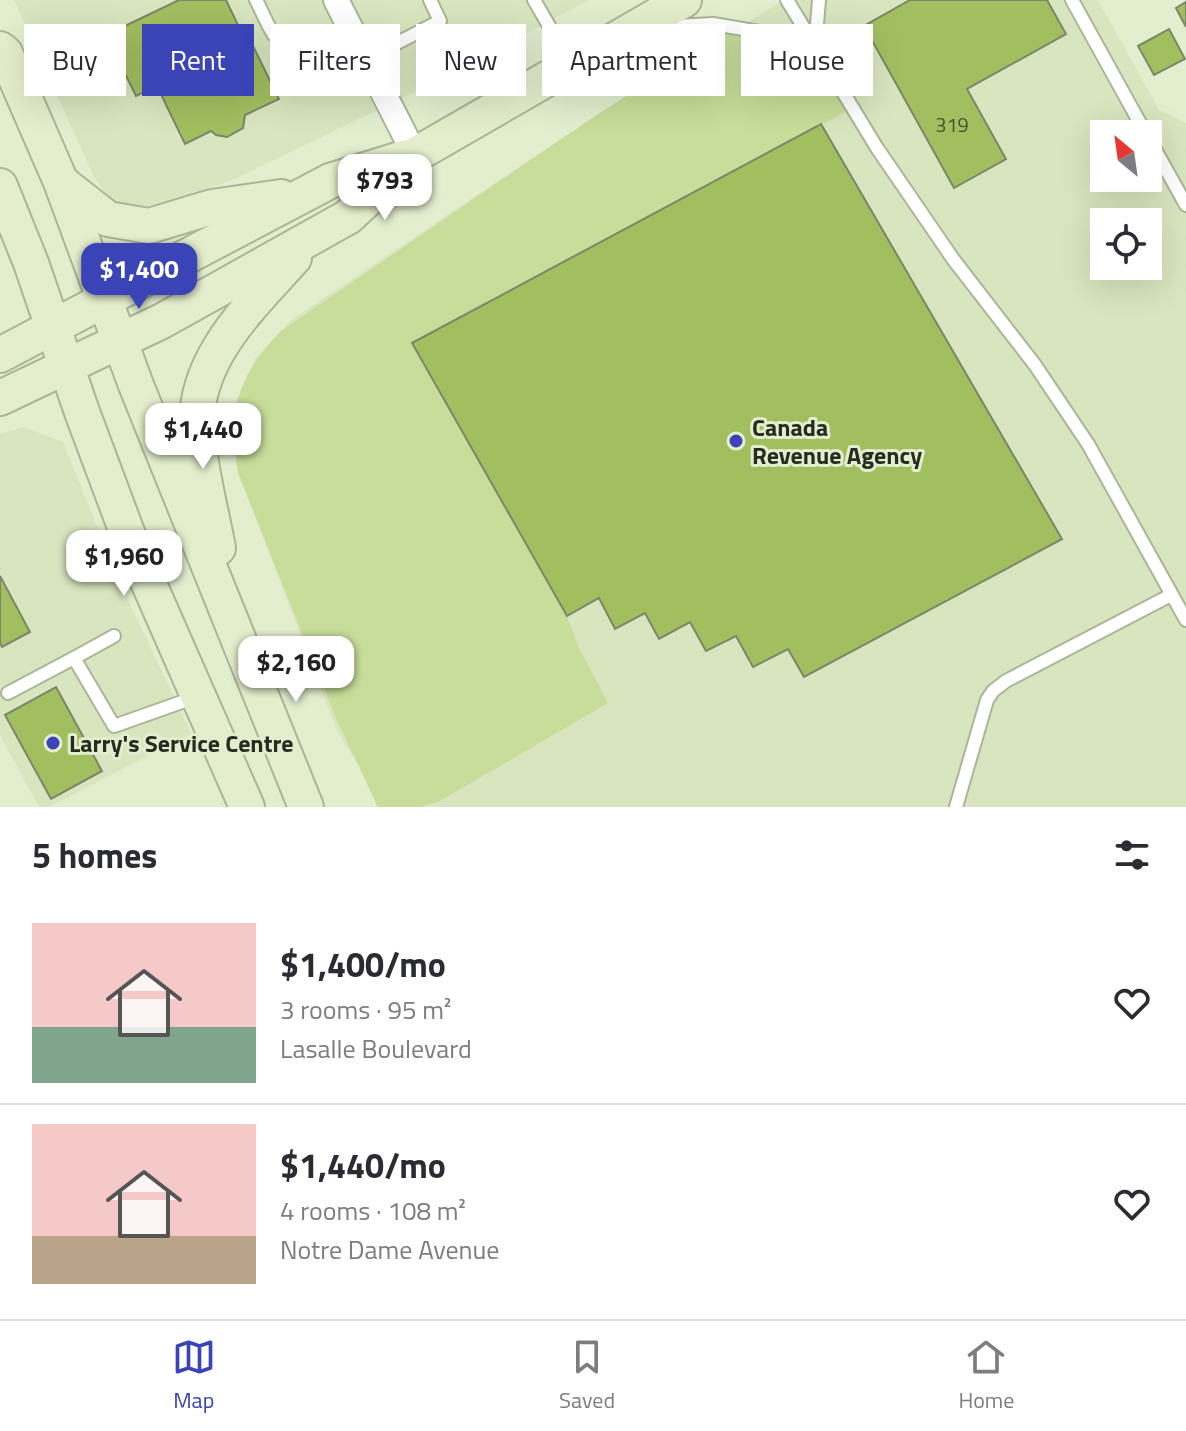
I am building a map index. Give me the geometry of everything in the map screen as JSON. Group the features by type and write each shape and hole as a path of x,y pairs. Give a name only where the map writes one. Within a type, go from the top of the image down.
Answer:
{"main road":[{"path":"642,24 672,3"},
{"path":"0,49 5,53 61,182 119,341 306,807"},
{"path":"0,398 162,321 316,236 348,217 415,155 542,82"},
{"path":"0,355 330,181 415,155"},
{"path":"61,182 108,219 149,226 212,207 309,193"},
{"path":"0,186 31,263 131,543 247,807"},
{"path":"233,623 197,429 203,379 229,332 316,236"}],"street":[{"path":"336,0 348,24"},
{"path":"385,96 415,155"}],"lane":[{"path":"256,0 270,27"},
{"path":"400,42 440,21 430,0"},
{"path":"534,0 548,24"},
{"path":"787,0 801,24"},
{"path":"817,24 819,0"},
{"path":"1072,0 1139,120"},
{"path":"845,96 953,259 1035,365 1088,444 1186,620"},
{"path":"1162,162 1186,205"},
{"path":"956,807 987,700 993,691 1006,681 1171,595"},
{"path":"8,693 114,636"},
{"path":"74,658 114,726 199,696"}],"shaded area":[{"path":"14,0 590,0 526,34 526,24 416,24 416,91 228,182 146,206 112,201 94,177 57,96 126,96 126,24 25,24"},
{"path":"783,0 1098,0 1159,110 1186,123 1186,807 377,807 363,772 337,731 241,479 232,410 255,359 291,320 630,96 725,96 725,36 741,26 741,96 873,96 873,24 745,24"},
{"path":"24,427 63,442 117,576 191,734 49,807 39,807 0,735 0,434"}],"green space":[{"path":"730,30 741,32 741,96 843,96 851,109 412,343 567,616 579,648 608,703 438,802 420,807 378,807 336,718 238,473 234,431 239,396 245,380 281,331 626,96 725,96 725,33"}],"building":[{"path":"179,0 226,0 238,24 142,24 142,93 136,96 126,76 126,25"},
{"path":"910,0 1047,0 1066,34 967,89 1006,159 954,188 873,42 873,24 868,24"},
{"path":"1186,2 1186,27 1176,8"},
{"path":"1169,29 1185,59 1154,75 1138,46"},
{"path":"254,48 270,81 270,96 279,99 245,115 243,128 227,137 211,131 185,144 162,96 254,96"},
{"name":"Canada Revenue Agency","path":"821,124 1062,539 804,677 788,649 753,667 736,636 706,651 690,622 659,639 645,613 615,629 599,598 567,616 412,343"},
{"path":"0,576 30,632 2,647 0,643"},
{"name":"Larry's Service Centre","path":"56,687 102,771 51,799 5,715"}],"place":[{"name":"Canada Revenue Agency","path":"736,441"},
{"name":"Larry's Service Centre","path":"53,743"}]}
